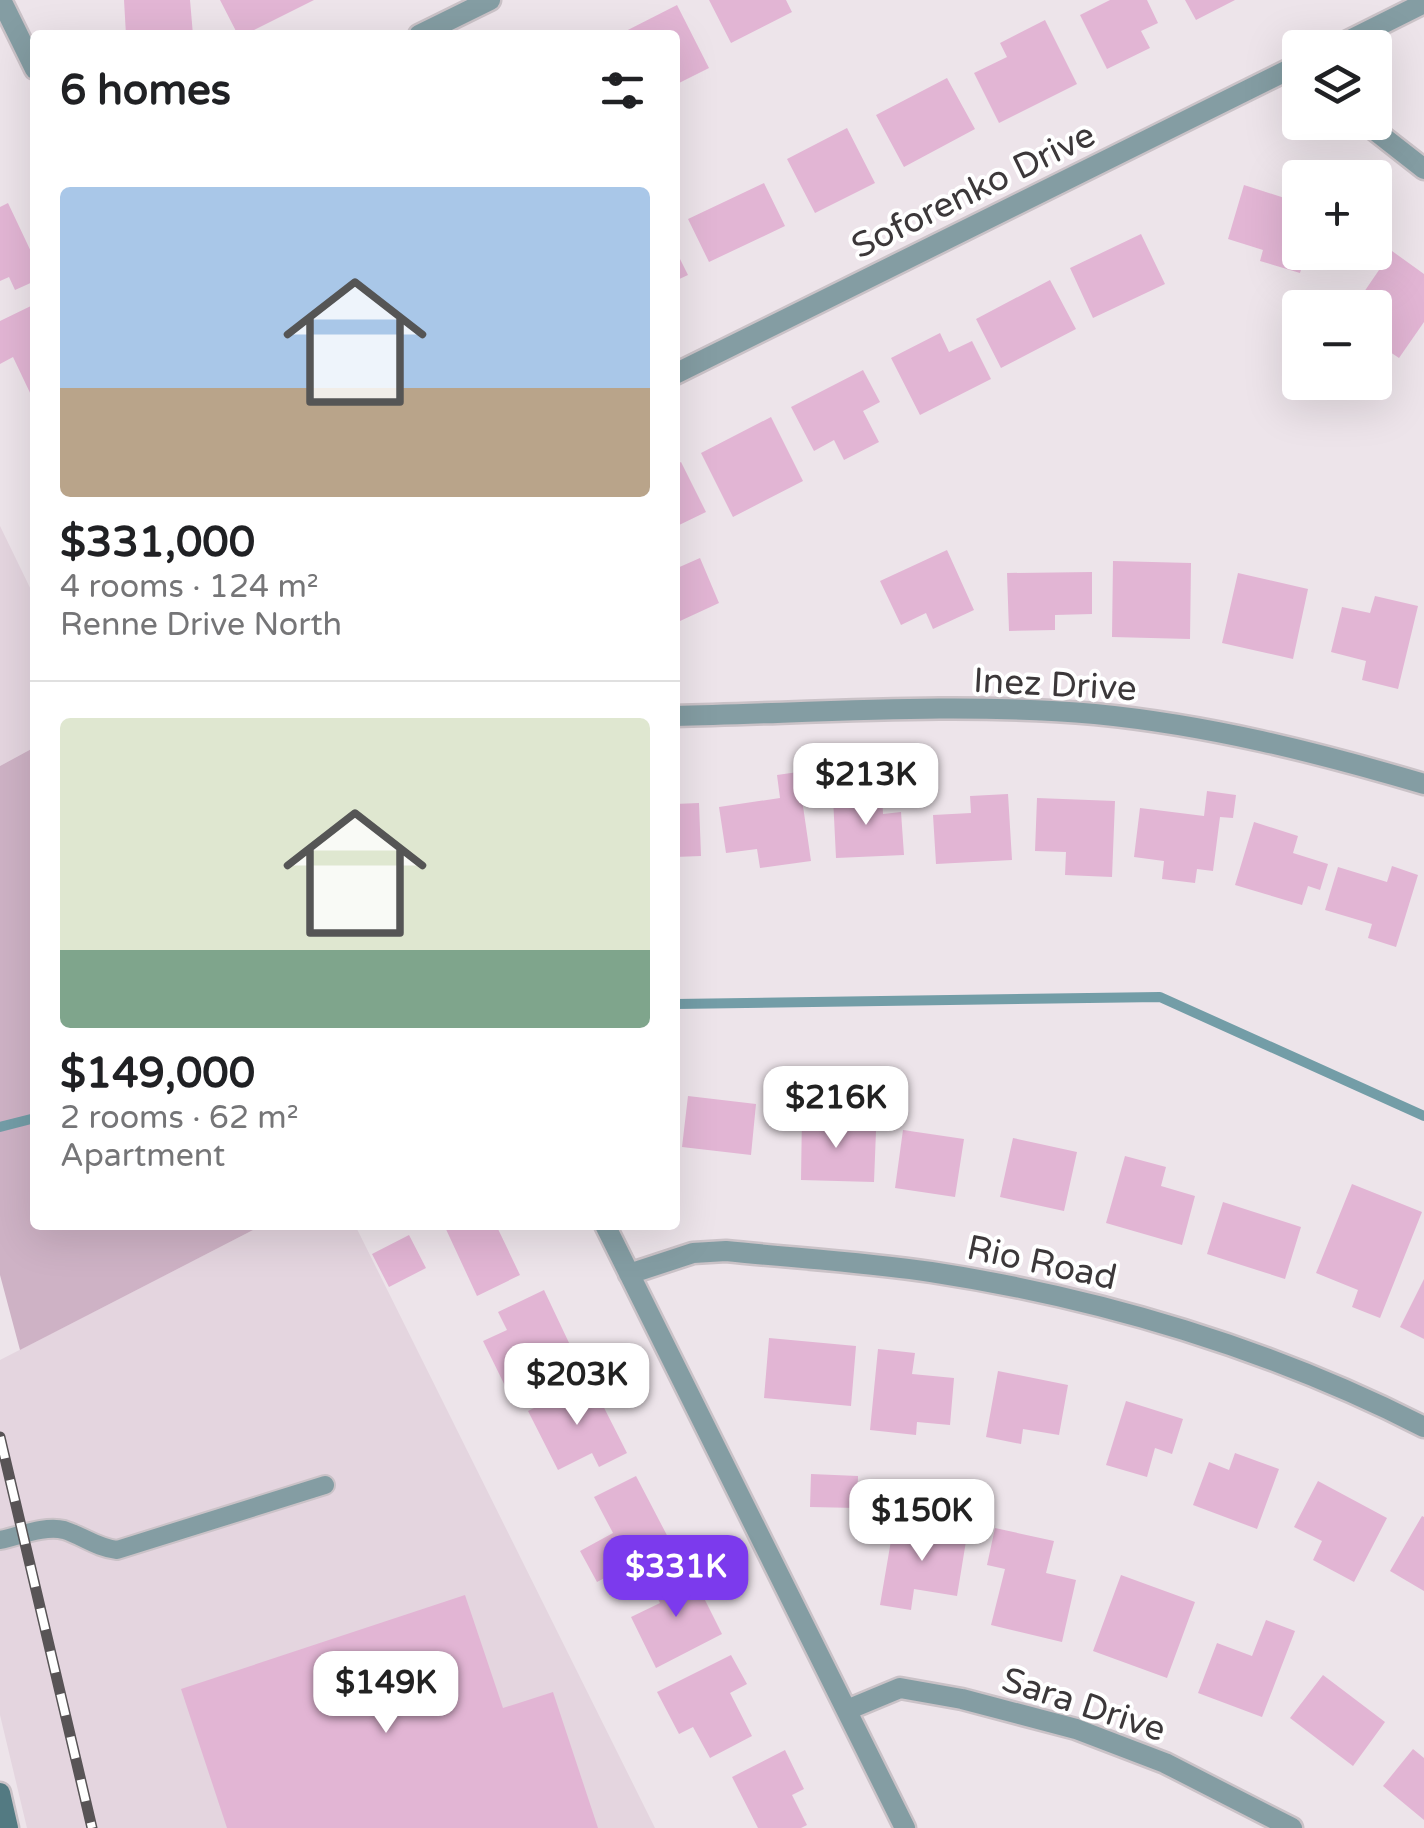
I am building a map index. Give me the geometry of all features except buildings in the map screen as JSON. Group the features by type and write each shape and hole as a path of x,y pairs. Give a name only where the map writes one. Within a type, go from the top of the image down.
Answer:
{"street":[{"path":"1,0 30,59"},
{"path":"429,30 490,0"},
{"path":"1370,30 1424,3"},
{"name":"Soforenko Drive","path":"680,372 1282,73"},
{"path":"1387,140 1424,169"},
{"name":"Inez Drive","path":"680,716 987,710 1095,714 1186,726 1310,750 1424,784"},
{"path":"608,1230 905,1828"},
{"name":"Rio Road","path":"630,1274 693,1253 726,1251 932,1272 1109,1308 1237,1347 1312,1375 1424,1428"},
{"name":"Sara Drive","path":"847,1710 900,1688 962,1699 1076,1729 1165,1763 1292,1828"},
{"path":"0,1793 8,1828"}],"lane":[{"path":"0,1540 52,1528 117,1550 325,1486"}],"shaded area":[{"path":"0,526 30,588 30,750 0,766"},
{"path":"30,750 30,1230 253,1230 20,1350 0,1275 0,766"},
{"path":"253,1230 357,1230 655,1828 27,1828 0,1715 0,1360"}],"waterway":[{"path":"680,1004 1160,997 1424,1116"},
{"path":"0,1127 30,1119"}],"railway":[{"path":"0,1437 92,1828"}]}
